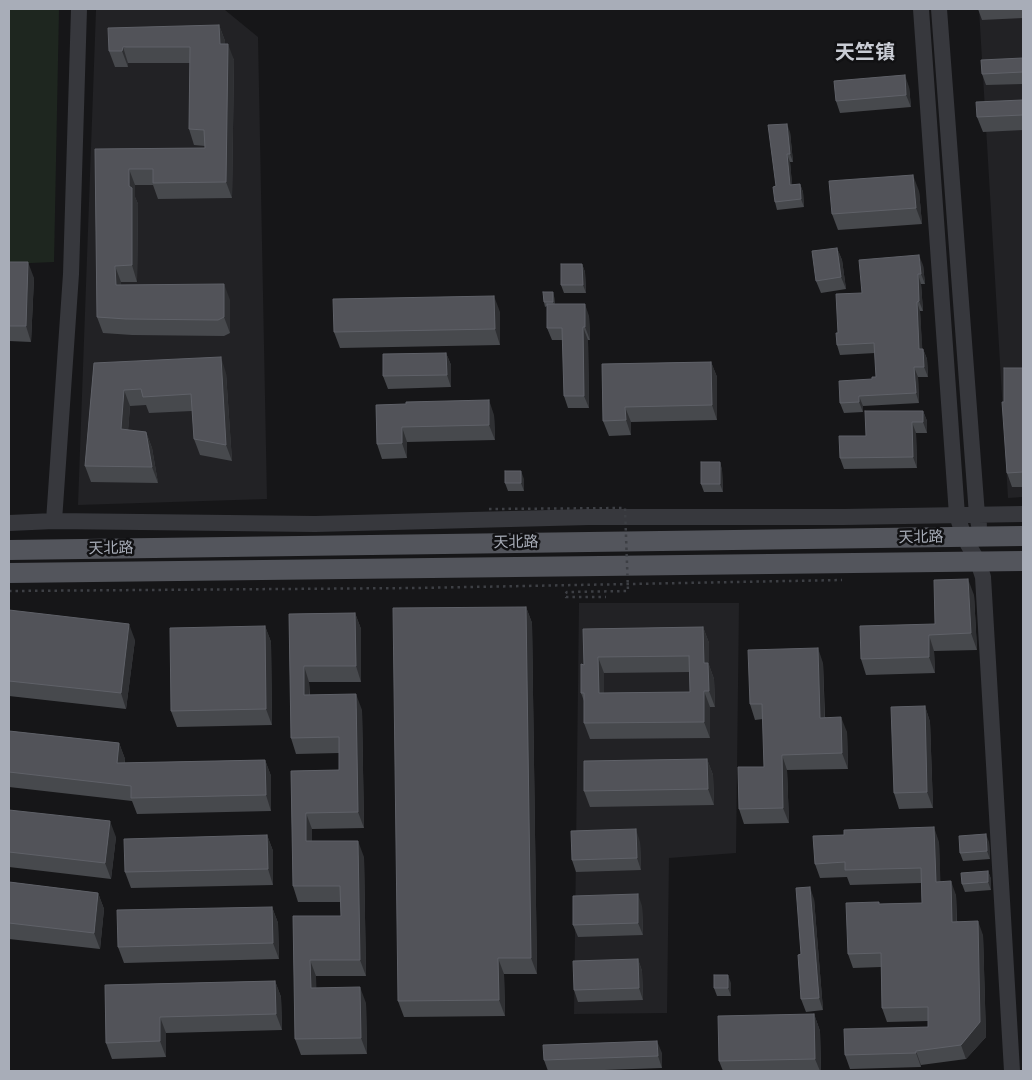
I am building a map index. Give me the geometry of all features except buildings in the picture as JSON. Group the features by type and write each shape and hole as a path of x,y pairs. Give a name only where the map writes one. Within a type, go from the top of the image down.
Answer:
{"main road":[{"name":"天北路","path":"9,550 1023,536"},
{"name":"天北路","path":"9,573 1023,561"}],"street":[{"path":"54,522 71,274 79,9"},
{"path":"921,9 957,515 972,537 983,577 1012,1071"},
{"path":"939,9 977,515 972,537"},
{"path":"9,523 315,524 589,517 844,517 1023,514"}],"path":[{"path":"489,509 625,508 628,591 567,592 565,594 566,597 606,597"},
{"path":"9,591 397,588 847,580"}],"shaded area":[{"path":"9,9 59,9 54,262 9,264"},
{"path":"979,9 1023,9 1023,497 1008,498"},
{"path":"96,10 225,10 258,37 267,499 78,505"},
{"path":"579,603 739,603 736,853 669,858 667,1013 574,1014"}],"district":[{"name":"天竺镇","path":"865,52"}]}
